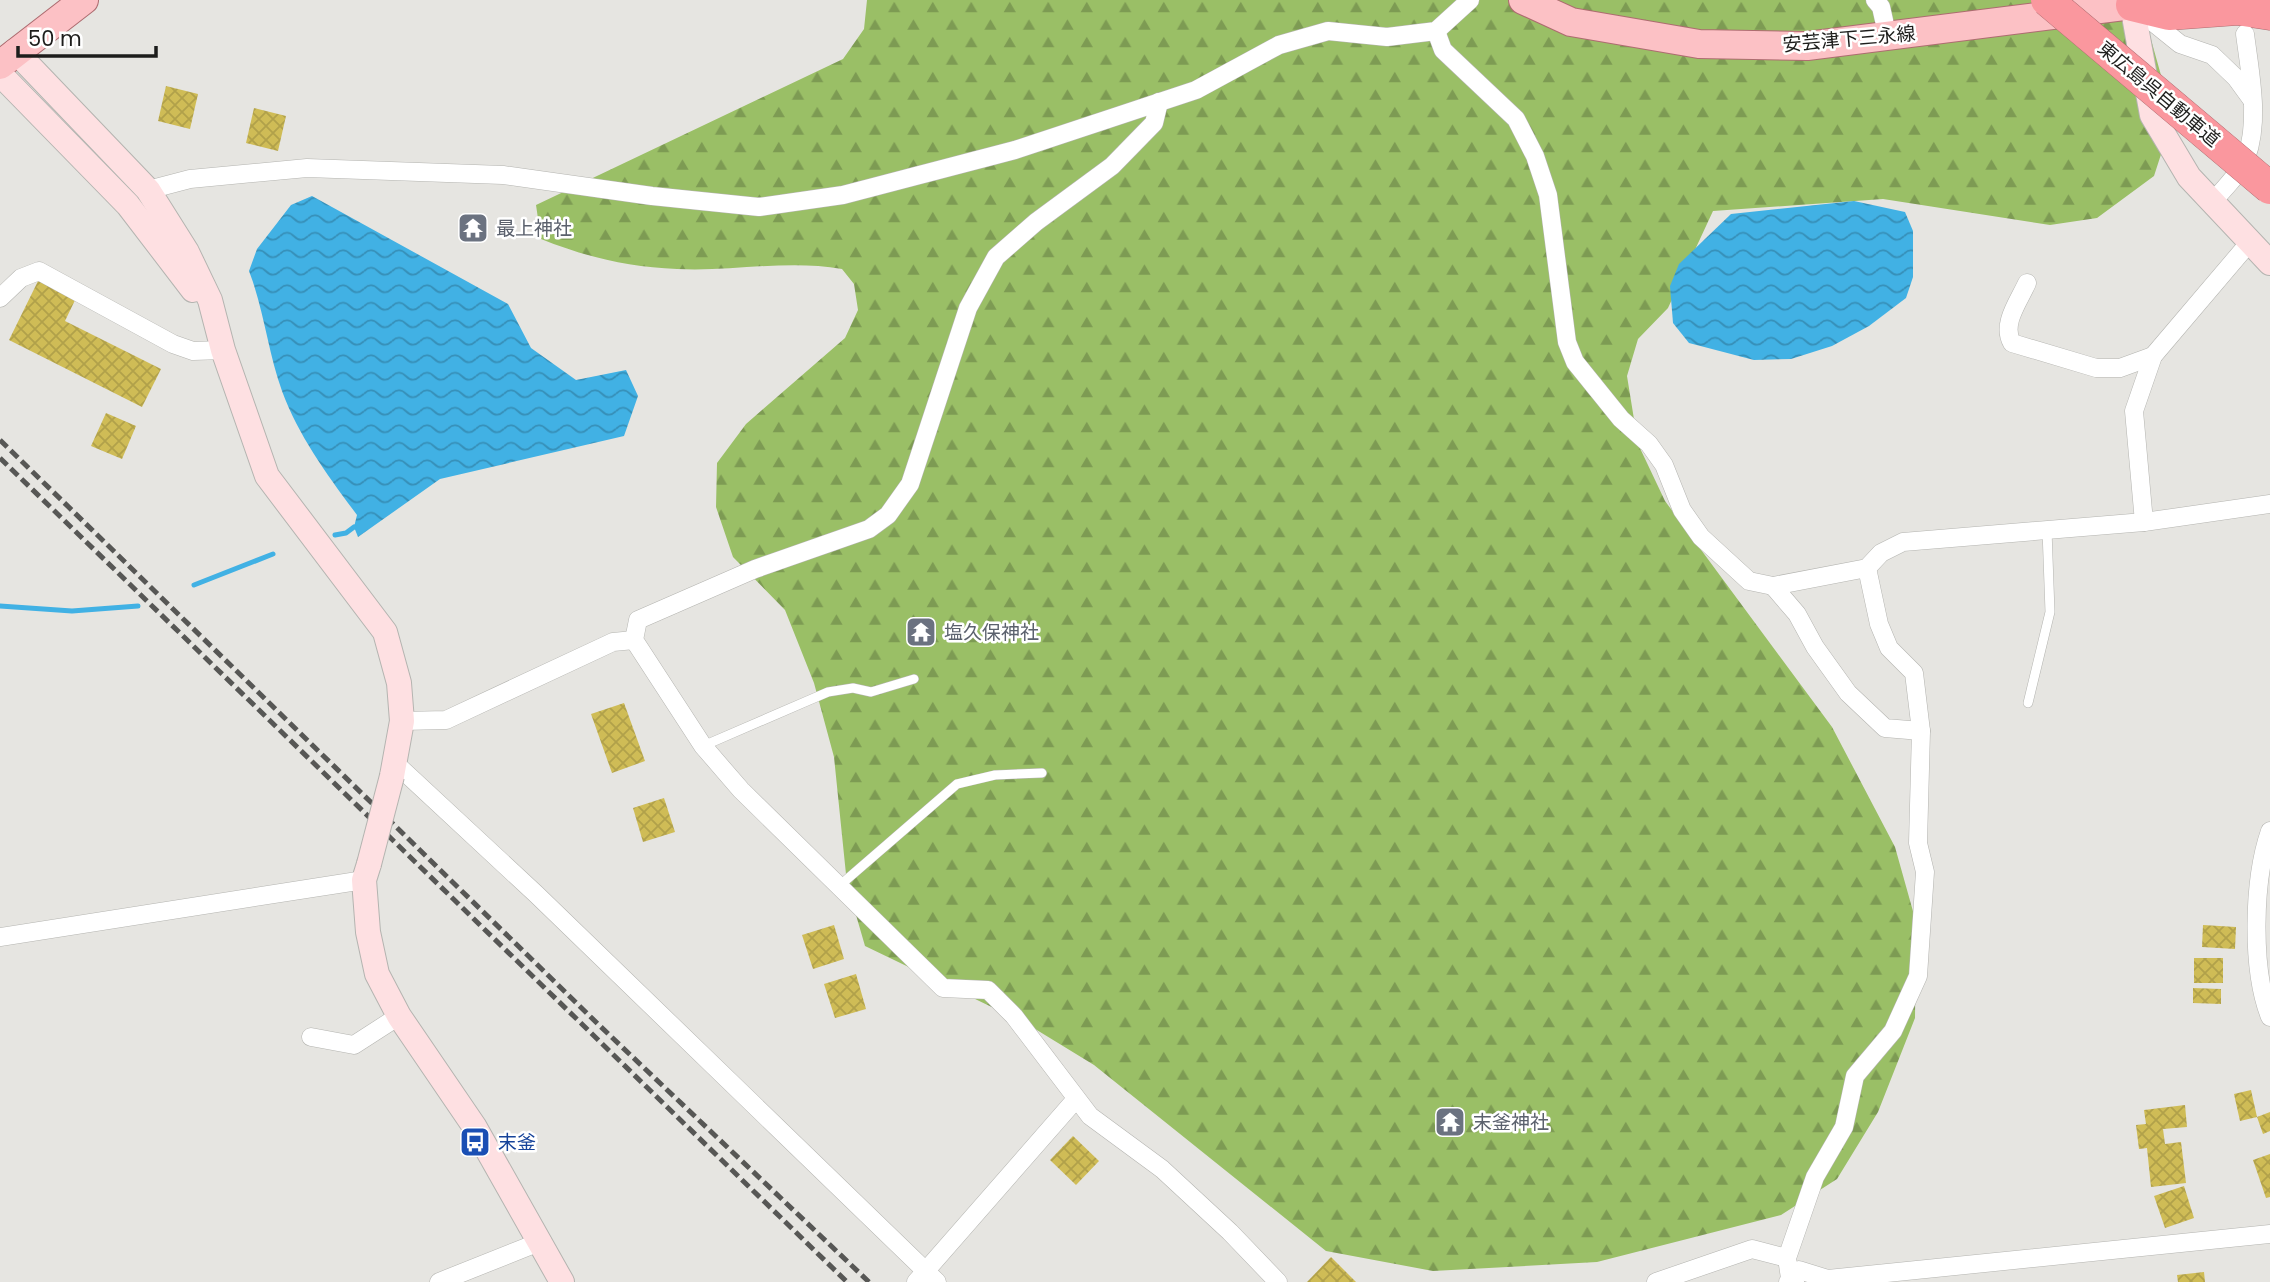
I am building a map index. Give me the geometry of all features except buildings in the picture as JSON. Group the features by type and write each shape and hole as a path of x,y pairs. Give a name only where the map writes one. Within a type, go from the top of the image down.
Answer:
{"highway":[{"name":"東広島呉自動車道","path":"2047,0 2270,188"},
{"path":"2137,2 2169,14 2237,9 2270,14"}],"main road":[{"path":"4,56 84,0"},
{"name":"安芸津下三永線","path":"1523,0 1572,22 1699,44 1807,46 1888,38 2137,2"}],"street":[{"path":"148,190 190,179 307,168 503,175 652,196 759,206 843,195 976,160 1196,90 1279,45 1328,32 1387,37 1436,31 1470,0"},
{"path":"1875,0 1881,7 1888,38"},
{"path":"2137,2 2180,44 2212,55 2236,78 2252,100"},
{"path":"2137,2 2152,115 2189,177 2270,263"},
{"path":"1436,31 1443,50 1516,119 1535,156 1548,195 1567,342 1575,362 1621,419 1649,444 1664,466 1682,510 1701,537 1749,581 1773,586 1867,568 1881,553 1903,542 2144,522 2270,504"},
{"path":"2213,201 2245,160 2251,140 2252,100 2245,34"},
{"path":"4,56 148,190 187,252 211,300 223,350 267,476 385,632 399,683 402,721 394,770 367,872 368,932 377,974 399,1016 474,1126 542,1241 562,1282"},
{"path":"4,56 128,205 190,285 223,350"},
{"path":"1159,102 1154,123 1112,166 1036,222 996,257 968,308 910,484 888,515 869,528 755,569 638,620 634,640 703,746 741,790 838,887 943,988 988,990 1014,1016 1090,1116 1162,1169 1230,1232 1278,1282"},
{"path":"2144,522 2134,411 2153,356 2249,243"},
{"path":"0,298 21,278 39,271 173,344 193,351 223,350"},
{"path":"2027,283 2008,325 2007,334 2012,342 2096,368 2120,368 2153,356"},
{"path":"1791,1281 1787,1258 1815,1177 1844,1127 1855,1076 1892,1031 1918,976 1925,872 1918,843 1921,731 1914,673 1889,648 1879,624 1867,568"},
{"path":"1773,586 1797,614 1815,647 1848,693 1885,728 1921,731"},
{"path":"402,721 446,720 613,642 634,640"},
{"path":"394,770 536,894 924,1279 1076,1099"},
{"path":"2270,831 2261,884 2256,953 2262,997 2270,1017"},
{"path":"0,937 367,872"},
{"path":"311,1037 354,1045 399,1016"},
{"path":"1791,1281 1799,1270 1828,1279 2270,1234"},
{"path":"439,1282 542,1241"},
{"path":"1656,1282 1752,1250 1787,1258"}],"lane":[{"path":"2028,703 2050,612 2047,528"},
{"path":"703,746 828,692 853,688 871,692 914,679"},
{"path":"838,887 957,784 995,775 1042,773"}],"green space":[{"path":"867,0 2140,0 2164,86 2165,142 2154,176 2097,218 2050,225 1883,199 1713,211 1668,308 1638,339 1627,376 1638,444 1665,501 1832,727 1895,847 1916,922 1915,1018 1878,1112 1837,1179 1781,1215 1597,1262 1433,1271 1326,1251 1094,1065 1027,1024 865,946 847,884 834,757 814,683 785,610 733,557 716,507 717,463 746,424 845,338 858,310 854,284 842,269 821,266 677,269 641,266 591,256 541,239 536,205 843,59 864,29"}],"water":[{"path":"312,196 508,304 531,348 576,380 626,370 638,396 624,436 440,479 358,537 354,527 357,515 315,456 282,391 249,271 257,249 291,205"},
{"path":"1854,201 1905,212 1913,231 1913,277 1906,298 1869,326 1832,346 1791,359 1754,360 1689,343 1673,323 1670,286 1679,264 1731,214"}],"waterway":[{"path":"335,535 346,533 354,527"},
{"path":"194,585 273,554"},
{"path":"0,606 72,611 138,606"}],"railway":[{"path":"0,440 600,1026 869,1282"},
{"path":"0,458 847,1282"}],"place":[{"name":"最上神社","path":"473,228"},
{"name":"塩久保神社","path":"921,632"},
{"name":"末釜神社","path":"1450,1122"},
{"name":"末釜","path":"475,1142"}]}
